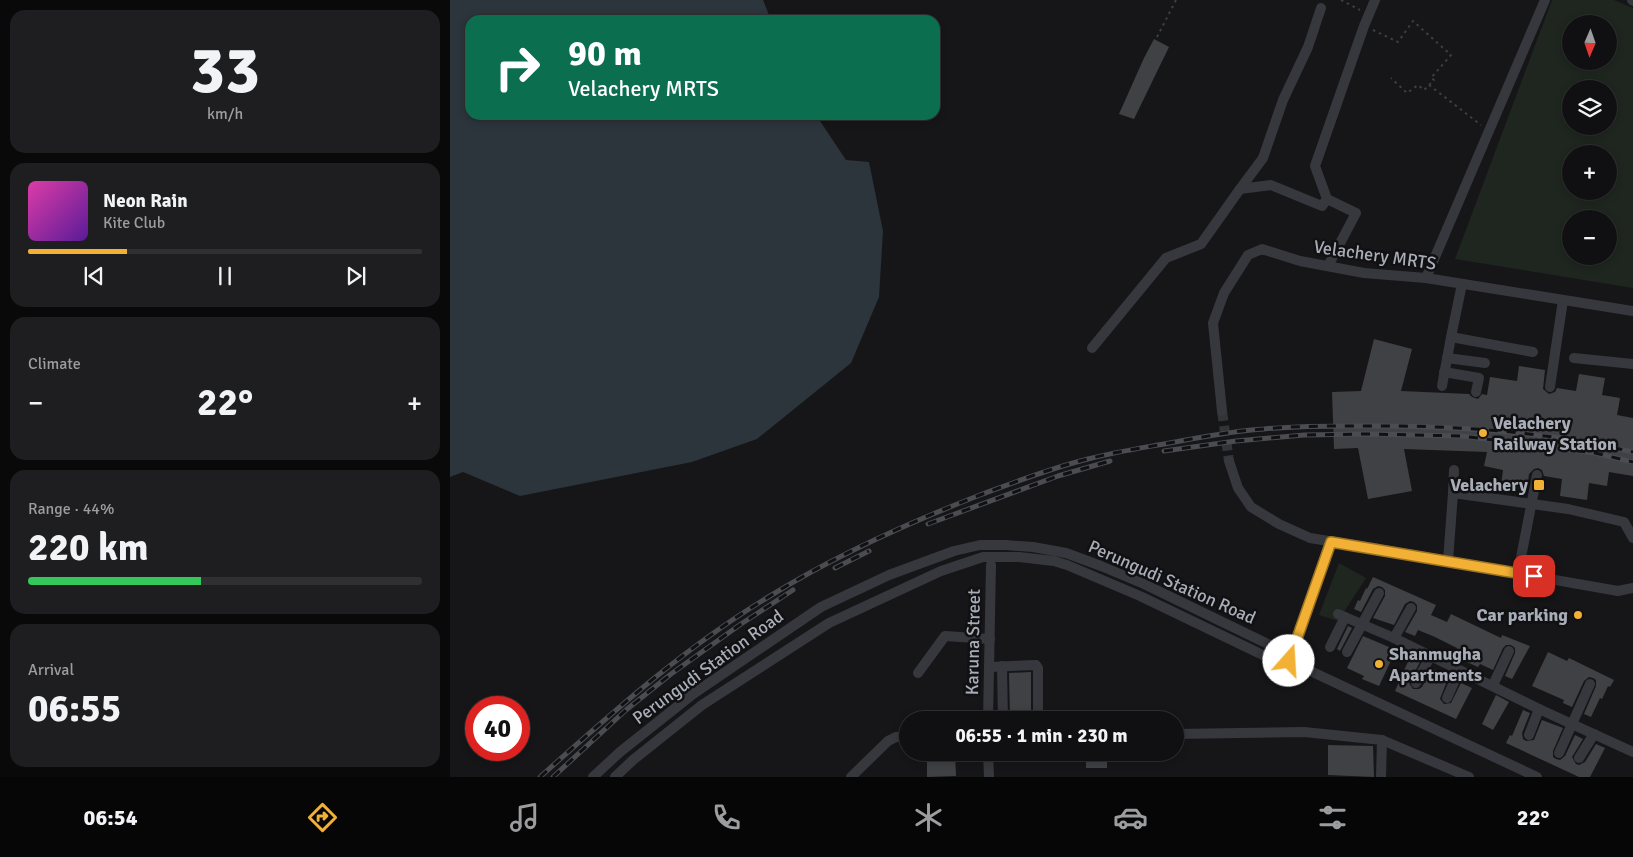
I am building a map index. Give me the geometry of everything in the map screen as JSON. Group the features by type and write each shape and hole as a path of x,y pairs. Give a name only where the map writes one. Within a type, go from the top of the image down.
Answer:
{"street":[{"path":"1328,266 1356,213 1327,200 1315,166 1364,26 1375,0"},
{"path":"1426,278 1545,0"},
{"path":"1092,348 1166,258 1201,244 1263,158 1283,100 1308,47 1321,8"},
{"path":"1240,189 1271,185 1322,206 1327,200"},
{"name":"Velachery MRTS","path":"1222,410 1213,323 1224,293 1248,255 1262,249 1300,261 1364,273 1426,278 1633,311"},
{"path":"1442,386 1462,284"},
{"path":"1550,387 1564,300"},
{"path":"1451,337 1533,352"},
{"path":"1447,358 1485,363"},
{"path":"1574,358 1633,364"},
{"path":"1444,372 1479,378 1476,392"},
{"path":"1229,461 1238,488 1251,507 1279,524 1310,538 1618,591 1633,588"},
{"path":"1448,561 1454,470"},
{"path":"1518,573 1537,475"},
{"path":"1453,493 1568,509 1624,522 1633,538"},
{"path":"1289,661 1331,542"},
{"name":"Perungudi Station Road","path":"593,777 620,752 692,694 822,607 889,575 954,551 980,545 1033,547 1066,553 1101,566 1153,588 1276,648 1289,661"},
{"name":"Perungudi Station Road","path":"615,777 702,704 829,623 941,571 983,557 1019,556 1054,561 1067,565 1140,596 1269,658 1289,661 1537,777"},
{"name":"Karuna Street","path":"988,711 991,565"},
{"path":"1347,652 1379,593"},
{"path":"1394,638 1411,608"},
{"path":"1330,647 1342,616 1394,638 1430,657 1493,685 1538,709 1633,752"},
{"path":"918,673 945,636 990,639"},
{"path":"1493,685 1509,651"},
{"path":"1416,683 1430,657"},
{"path":"990,667 1036,665 1038,668 1038,711"},
{"path":"1002,666 1003,711"},
{"path":"1447,698 1460,671"},
{"path":"1559,753 1590,684"},
{"path":"989,687 1002,687"},
{"path":"1529,735 1538,709"},
{"path":"1184,734 1304,732 1382,740 1469,777"},
{"path":"1580,758 1594,734"},
{"path":"851,777 888,741 899,737"},
{"path":"1380,777 1382,740"},
{"path":"988,761 988,777"}],"path":[{"path":"1157,37 1176,0"},
{"path":"1342,0 1369,15"},
{"path":"1364,26 1398,42 1412,21 1450,55 1431,78 1434,80 1424,90 1418,85 1407,93 1391,78"},
{"path":"1429,84 1489,131"}],"shaded area":[{"path":"450,0 763,0 769,15 465,15 465,120 819,120 846,160 869,162 883,231 879,297 851,363 757,439 692,462 520,496 463,472 450,477"},
{"path":"1552,0 1614,0 1633,8 1633,288 1455,259"},
{"path":"1339,563 1366,578 1338,621 1319,615"}],"building":[{"path":"1154,39 1169,47 1134,119 1119,114 1144,58"},
{"name":"Velachery Railway Station","path":"1374,339 1412,349 1401,391 1469,394 1478,399 1482,394 1487,395 1490,377 1517,381 1519,366 1545,370 1543,389 1549,394 1555,392 1557,388 1576,391 1579,374 1605,378 1602,395 1620,398 1617,415 1633,418 1633,476 1609,472 1607,486 1589,483 1587,500 1560,496 1562,479 1544,476 1542,470 1538,468 1529,474 1527,490 1501,486 1503,470 1484,466 1487,452 1404,449 1412,491 1368,499 1358,448 1334,449 1332,392 1361,391"},
{"path":"1373,577 1436,605 1431,615 1447,622 1451,614 1501,638 1502,635 1530,646 1512,679 1505,676 1515,653 1515,648 1511,645 1506,645 1503,648 1493,670 1480,664 1478,667 1453,656 1457,648 1435,637 1418,630 1415,636 1405,632 1417,611 1417,605 1414,602 1410,601 1405,604 1394,625 1373,618 1385,596 1385,590 1382,587 1378,586 1373,589 1361,612 1354,609"},
{"path":"1348,626 1352,628 1340,651 1337,649"},
{"path":"1363,636 1396,650 1379,686 1362,679 1364,676 1347,668"},
{"path":"1548,652 1567,661 1569,658 1614,680 1610,687 1608,686 1602,699 1600,698 1591,717 1584,714 1596,686 1596,680 1593,678 1589,677 1584,681 1572,707 1563,703 1564,700 1532,686"},
{"path":"1410,657 1420,662 1409,683 1413,689 1422,687 1432,668 1450,674 1440,699 1444,704 1451,703 1461,683 1472,688 1456,719 1395,691"},
{"path":"1031,672 1031,711 1010,711 1009,673"},
{"path":"1496,695 1509,702 1493,730 1482,724"},
{"path":"1523,710 1530,713 1522,733 1523,739 1526,741 1534,740 1542,720 1563,728 1553,751 1553,757 1556,759 1560,760 1565,756 1575,735 1583,739 1572,757 1576,764 1579,765 1585,762 1596,744 1605,748 1590,777 1579,777 1506,743 1510,735 1512,736"},
{"path":"1328,745 1373,746 1374,777 1328,775"},
{"path":"927,761 955,761 956,776 927,777"},
{"path":"1086,761 1107,761 1107,768 1086,768"}],"tunnel":[{"path":"1222,411 1229,461"}],"railway":[{"path":"540,777 679,658 739,616 795,581 846,553 926,517 980,495 1060,467 1114,453 1224,433 1312,426 1464,428 1532,434 1633,452"},
{"path":"1164,451 1236,441 1304,435 1462,436 1595,453 1633,462"},
{"path":"928,524 1058,476 1110,461"},
{"path":"835,568 869,551"},
{"path":"553,777 626,710 671,674 793,590"}],"place":[{"name":"Velachery Railway Station","path":"1483,433"},
{"name":"Velachery","path":"1539,485"},
{"name":"Car parking","path":"1578,615"},
{"name":"Shanmugha Apartments","path":"1379,664"}],"route":[{"path":"1289,661 1331,542 1534,576"}]}
